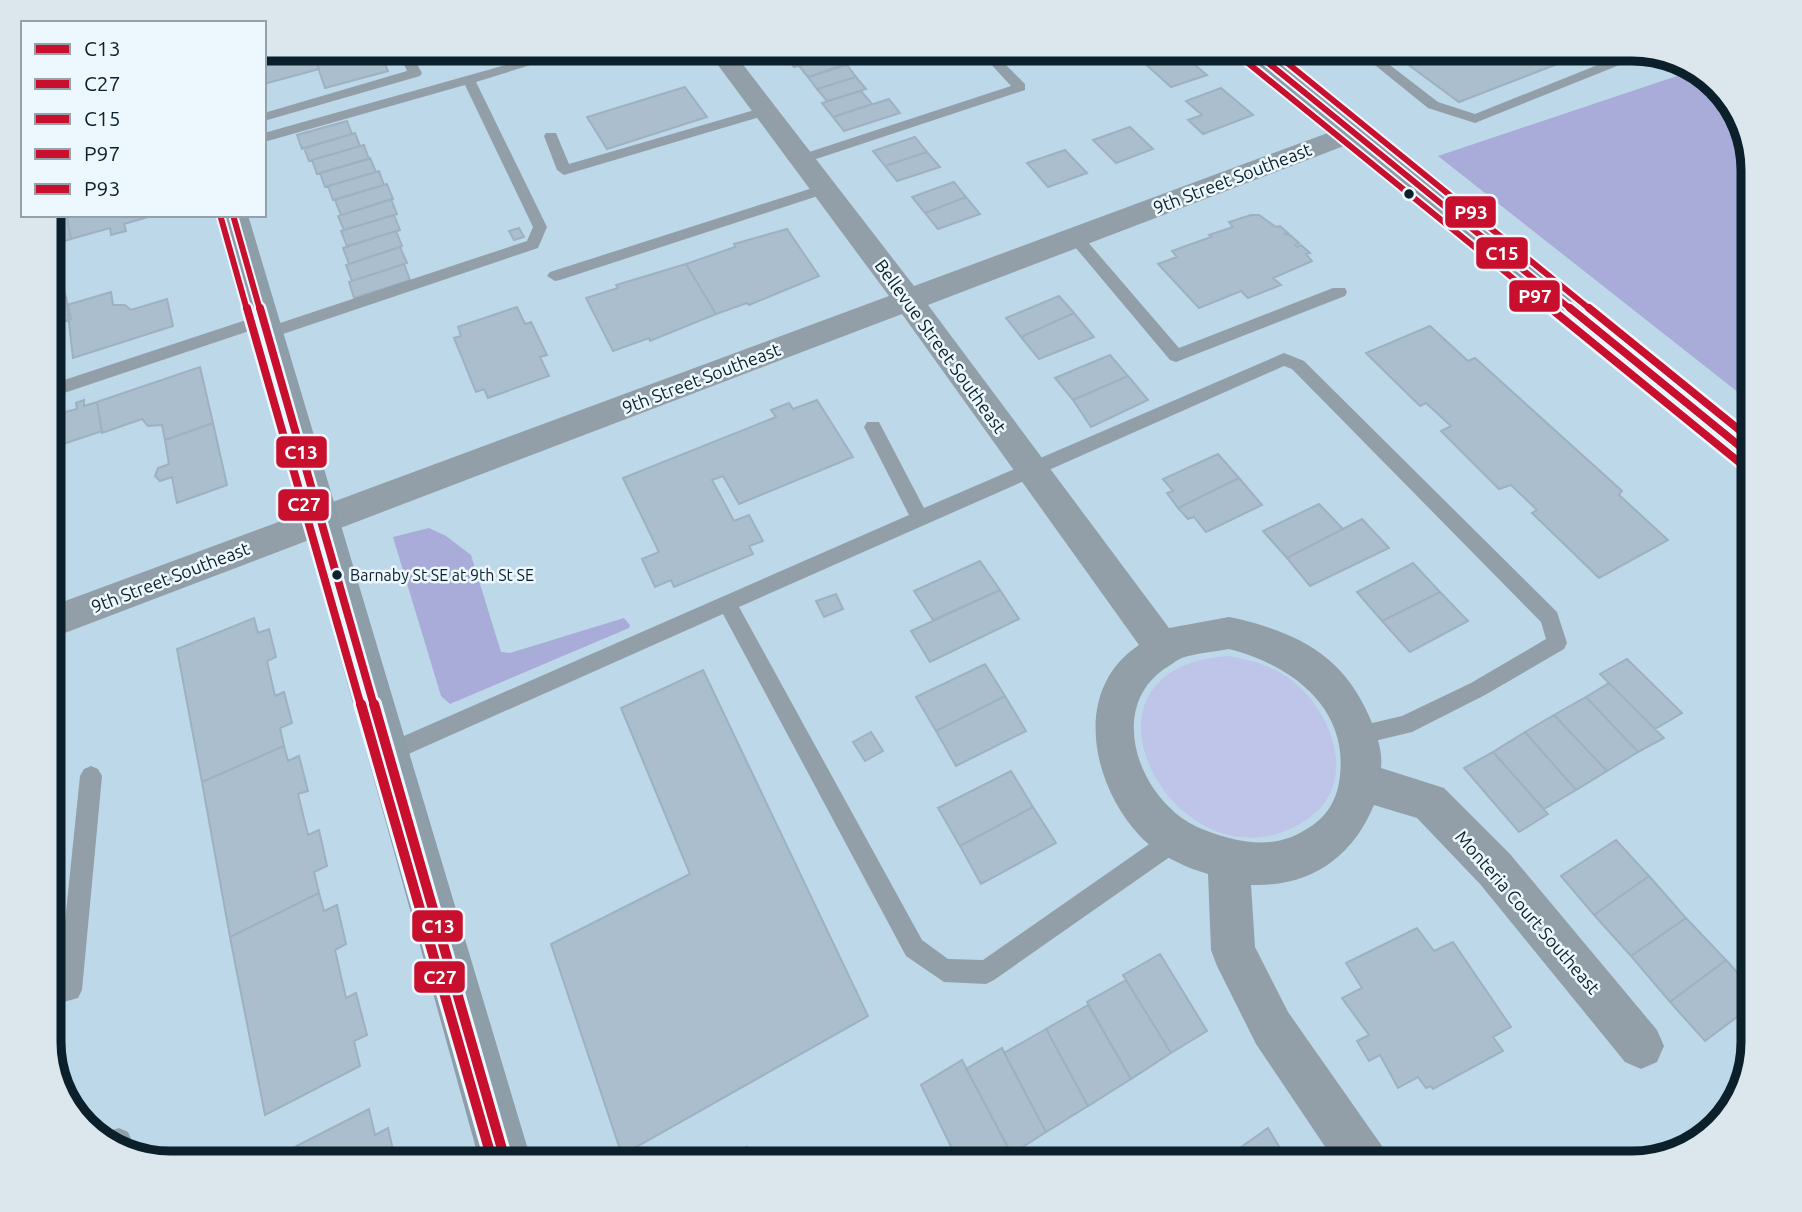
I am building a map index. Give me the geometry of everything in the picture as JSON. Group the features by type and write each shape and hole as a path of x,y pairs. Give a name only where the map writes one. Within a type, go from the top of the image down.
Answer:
{"street":[{"name":"Bellevue Street Southeast","path":"727,61 908,300 1161,646"},
{"path":"1266,61 1741,447"},
{"name":"9th Street Southeast","path":"61,618 1353,133"},
{"path":"234,217 503,1151"},
{"path":"1229,633 1267,642 1303,662 1325,680 1342,702 1358,735 1362,782 1354,810 1342,828 1318,849 1291,860 1265,865 1229,862 1201,853 1176,839 1143,809 1128,788 1116,760 1112,737 1114,712 1121,688 1139,663 1161,646 1201,634 1229,633"},
{"name":"Monteria Court Southeast","path":"1362,782 1430,802 1496,869 1642,1046"},
{"path":"1229,862 1233,950 1272,1028 1357,1151"}],"lane":[{"path":"266,116 415,73 409,61"},
{"path":"266,137 535,61"},
{"path":"802,159 1020,87 995,61"},
{"path":"1377,61 1433,104 1475,120 1621,61"},
{"path":"61,389 506,255 533,244 540,226 470,80"},
{"path":"551,136 565,170 765,111"},
{"path":"555,276 825,189"},
{"path":"1076,237 1177,355 1339,292"},
{"path":"388,753 1284,359 1298,365 1550,618 1557,643 1478,690 1405,725 1358,735"},
{"path":"873,427 920,518"},
{"path":"728,605 914,948 944,970 986,971 1176,839"},
{"path":"61,992 70,990 91,776"}],"shaded area":[{"path":"1683,74 1704,88 1730,122 1739,149 1741,395 1438,156"},
{"path":"429,528 446,536 471,555 501,652 510,653 624,618 630,625 629,628 450,704 441,696 393,537"},
{"path":"1229,656 1271,668 1300,688 1326,723 1333,743 1336,763 1334,784 1325,802 1309,818 1262,837 1218,832 1181,809 1154,775 1142,736 1147,698 1175,670"}],"building":[{"path":"266,61 316,61 319,69 266,83"},
{"path":"316,61 384,61 388,71 325,88"},
{"path":"789,61 814,61 794,67"},
{"path":"815,61 855,61 808,77 799,66"},
{"path":"1142,61 1190,61 1207,75 1171,87"},
{"path":"1403,61 1565,61 1459,102"},
{"path":"847,65 856,77 817,89 808,77"},
{"path":"856,77 866,89 827,101 817,89"},
{"path":"685,87 707,117 607,149 587,117"},
{"path":"1221,88 1253,115 1203,134 1188,120 1202,115 1186,101"},
{"path":"861,91 872,104 833,117 822,103"},
{"path":"889,99 900,113 844,131 833,117"},
{"path":"347,121 352,134 302,149 297,135"},
{"path":"1130,127 1153,149 1116,163 1093,140"},
{"path":"355,133 360,146 309,161 304,148"},
{"path":"915,137 927,152 885,166 873,151"},
{"path":"364,145 369,159 317,174 312,160"},
{"path":"1065,150 1087,173 1048,187 1027,163"},
{"path":"927,152 940,167 897,181 885,166"},
{"path":"370,158 376,172 325,187 320,173"},
{"path":"379,171 384,185 333,200 328,186"},
{"path":"954,182 966,197 925,213 912,197"},
{"path":"387,184 393,199 341,215 335,200"},
{"path":"966,197 980,214 938,229 925,213"},
{"path":"391,199 397,214 344,230 338,216"},
{"path":"394,215 400,230 347,246 341,231"},
{"path":"1259,215 1276,227 1280,226 1288,233 1284,234 1290,235 1299,243 1295,245 1297,247 1301,245 1310,253 1306,254 1312,261 1273,278 1281,285 1248,298 1241,291 1199,308 1158,264 1177,257 1172,251 1233,227 1229,222"},
{"path":"67,217 148,217 124,224 126,231 111,235 110,228 71,239"},
{"path":"67,217 71,239 61,242 61,219"},
{"path":"519,228 524,237 514,240 509,231"},
{"path":"787,229 819,276 749,305 747,303 716,314 686,264 735,247 734,244"},
{"path":"396,231 402,246 349,264 343,248"},
{"path":"400,247 407,263 352,281 346,265"},
{"path":"404,264 410,280 354,298 349,282"},
{"path":"686,264 716,314 650,341 649,338 613,351 586,298 618,288 616,285"},
{"path":"111,292 113,305 125,305 131,310 167,299 173,326 73,358 67,305"},
{"path":"65,293 71,319 61,322 61,294"},
{"path":"1059,296 1074,313 1021,337 1006,318"},
{"path":"517,307 525,324 531,322 547,355 540,357 549,376 488,398 484,389 476,392 454,338 461,336 458,327"},
{"path":"1074,313 1094,337 1039,359 1021,337"},
{"path":"1430,326 1468,361 1475,358 1622,491 1619,495 1668,540 1599,578 1532,513 1537,510 1511,485 1499,489 1441,431 1451,426 1426,403 1420,406 1366,353"},
{"path":"1110,355 1128,376 1073,400 1055,378"},
{"path":"200,367 213,423 165,440 162,425 148,426 142,419 102,433 97,402"},
{"path":"1128,376 1148,400 1091,427 1073,400"},
{"path":"84,400 84,406 97,402 102,431 61,445 61,413 77,409 76,403"},
{"path":"817,400 853,457 739,504 723,476 712,480 734,521 749,515 763,541 749,546 753,554 674,587 671,580 655,587 642,559 659,552 623,478 776,417 771,410 789,403 793,409"},
{"path":"213,423 227,485 177,503 172,477 160,481 155,476 158,468 169,464 165,440"},
{"path":"1218,454 1239,478 1178,508 1167,493 1173,491 1163,479"},
{"path":"1239,478 1262,505 1206,532 1194,517 1188,519 1178,508"},
{"path":"1319,504 1343,529 1287,558 1263,531"},
{"path":"1362,519 1389,548 1310,586 1287,558"},
{"path":"980,561 1000,590 933,620 914,591"},
{"path":"1413,563 1440,592 1382,621 1357,592"},
{"path":"1000,590 1019,619 930,662 911,631"},
{"path":"1440,592 1468,621 1410,652 1382,621"},
{"path":"836,594 843,609 824,617 816,601"},
{"path":"254,618 258,633 269,629 276,657 267,661 275,696 284,692 292,723 280,728 284,746 202,782 177,649"},
{"path":"1627,659 1682,713 1655,729 1600,674"},
{"path":"985,664 1005,696 936,731 916,697"},
{"path":"703,670 868,1016 629,1151 621,1151 551,944 690,874 621,708"},
{"path":"1609,683 1664,738 1638,752 1586,697"},
{"path":"1005,696 1026,731 956,766 936,731"},
{"path":"1586,697 1638,752 1607,771 1554,715"},
{"path":"1554,715 1607,771 1576,790 1525,732"},
{"path":"871,732 883,751 865,761 853,742"},
{"path":"1525,732 1576,790 1544,809 1493,752"},
{"path":"284,746 288,761 299,756 308,791 298,794 308,835 319,830 327,866 314,872 319,893 230,937 202,782"},
{"path":"1493,752 1548,814 1519,832 1464,768"},
{"path":"1011,771 1033,807 960,846 938,808"},
{"path":"1033,807 1056,843 981,884 960,846"},
{"path":"1616,840 1649,876 1594,915 1561,876"},
{"path":"1649,876 1686,918 1631,956 1594,915"},
{"path":"319,893 324,911 337,905 346,944 335,950 346,998 356,993 367,1035 354,1041 360,1066 265,1115 230,937"},
{"path":"1686,918 1726,960 1670,1002 1631,956"},
{"path":"1417,928 1434,951 1453,942 1511,1027 1493,1037 1503,1051 1433,1089 1431,1086 1426,1088 1418,1077 1398,1088 1380,1055 1369,1061 1357,1041 1369,1035 1342,998 1362,988 1346,963"},
{"path":"1160,954 1207,1031 1171,1053 1123,975"},
{"path":"1726,960 1741,977 1741,1014 1705,1041 1670,1002"},
{"path":"1126,980 1171,1053 1131,1079 1087,1002"},
{"path":"1088,1005 1131,1079 1088,1106 1046,1029"},
{"path":"1046,1029 1088,1106 1046,1132 1004,1053"},
{"path":"1002,1048 1046,1132 1017,1151 1010,1151 966,1069"},
{"path":"962,1060 1007,1146 998,1151 953,1151 921,1085"},
{"path":"369,1109 375,1135 388,1128 393,1151 287,1151"},
{"path":"1268,1128 1282,1151 1236,1151"}],"transit line":[{"name":"P97","path":"1245,61 1741,464"},
{"name":"C15","path":"1266,61 1741,447"},
{"name":"P93","path":"1285,61 1741,431"},
{"name":"C13","path":"234,217 503,1151"},
{"name":"C27","path":"221,218 490,1151"}],"place":[{"name":"Barnaby St SE at 9th St SE","path":"337,575"}]}
